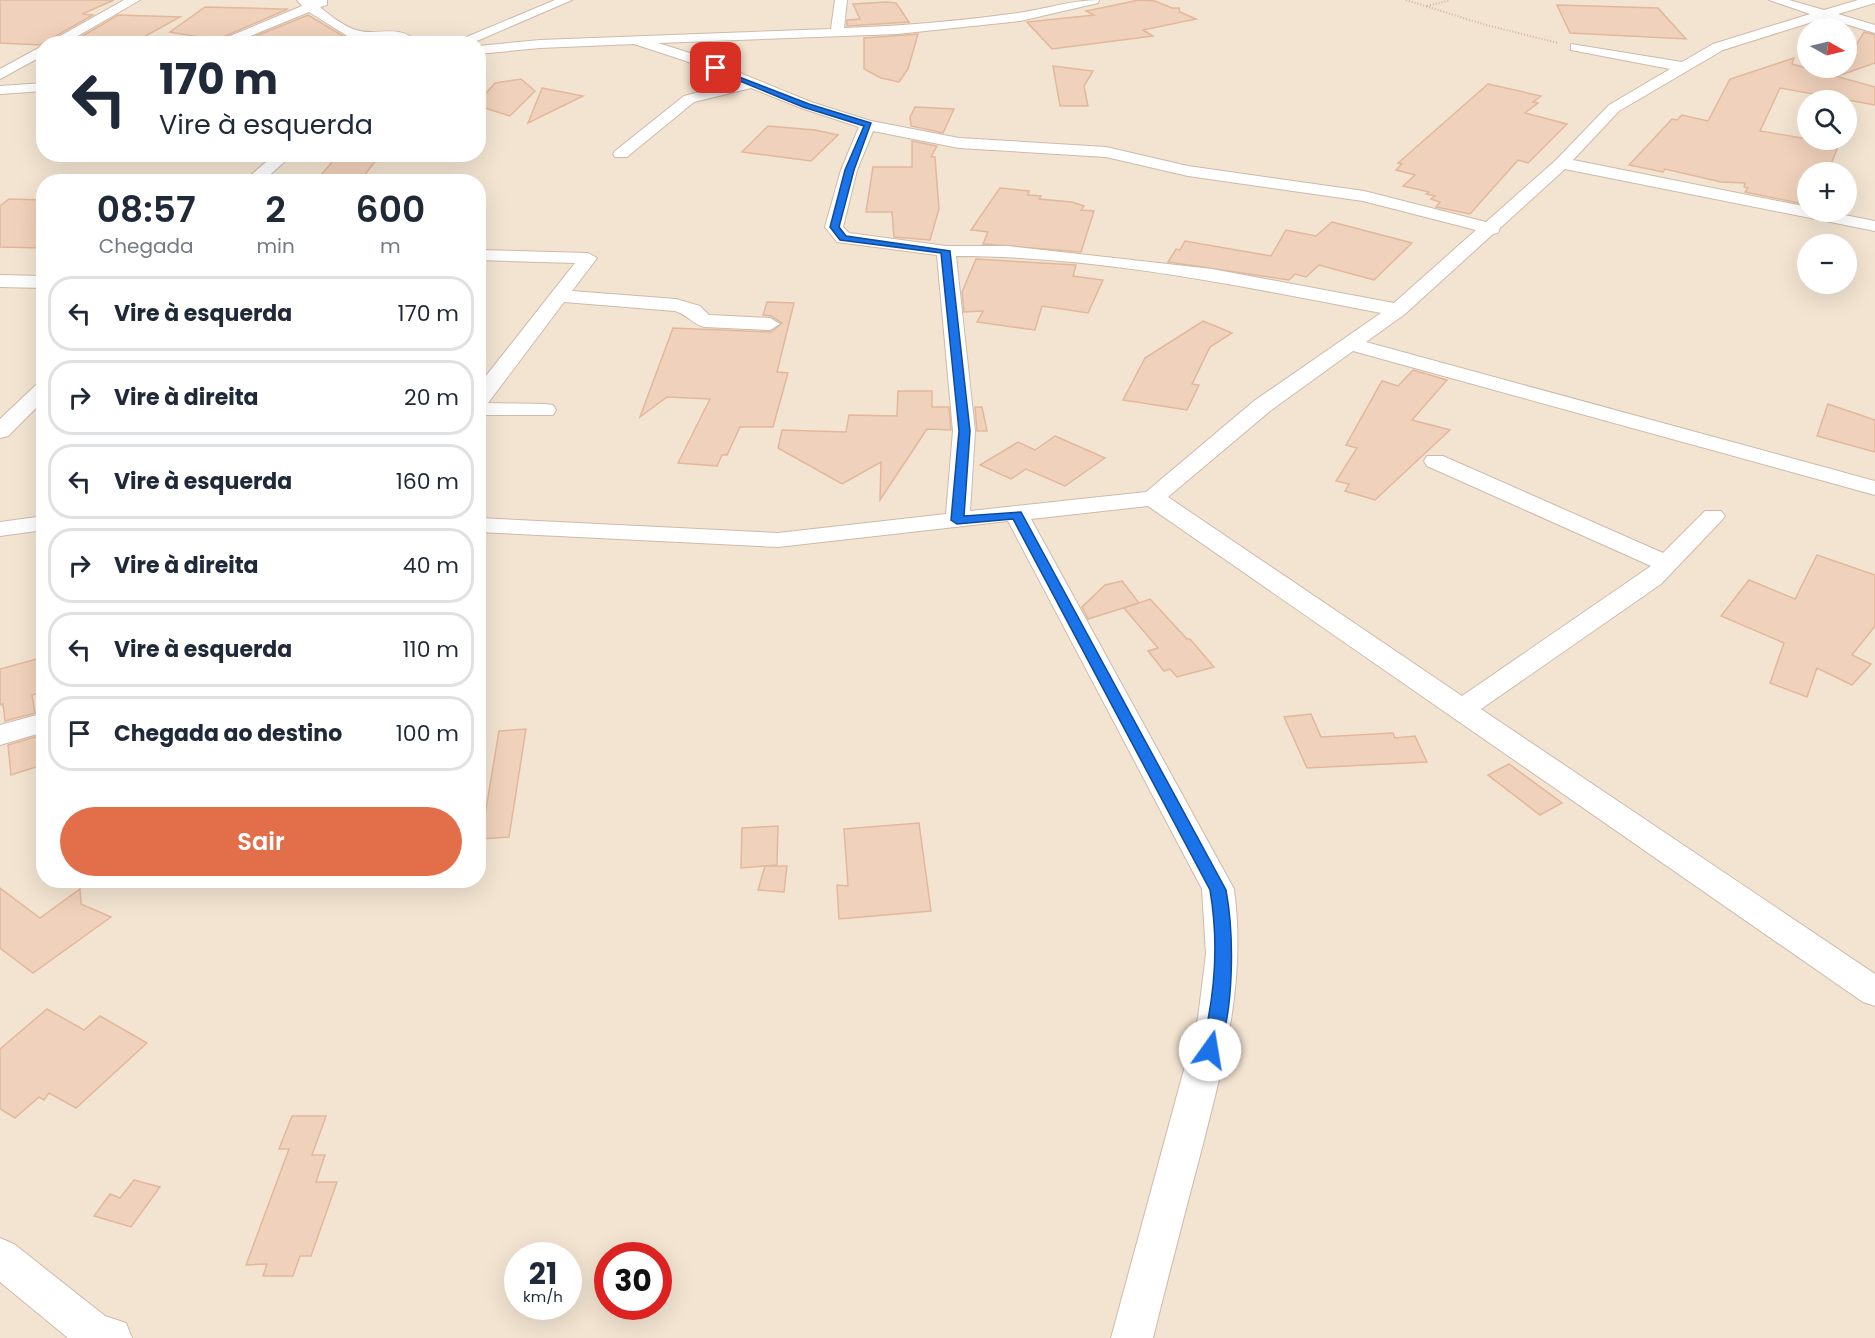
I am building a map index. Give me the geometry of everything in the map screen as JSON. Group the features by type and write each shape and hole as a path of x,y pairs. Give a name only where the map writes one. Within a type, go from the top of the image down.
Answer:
{"street":[{"path":"68,36 134,0"},
{"path":"235,36 306,3 329,0"},
{"path":"477,36 566,0"},
{"path":"837,33 841,0"},
{"path":"486,49 540,44 837,33 995,20 1036,14 1093,0"},
{"path":"1775,0 1875,29"},
{"path":"486,525 778,540 1153,498 1262,406 1398,310 1492,229 1562,164 1614,108 1718,47 1871,0"},
{"path":"306,3 353,34 396,33 404,36"},
{"path":"639,42 691,58 806,105 868,125 959,143 1106,152 1188,171 1364,196 1492,229"},
{"path":"1576,47 1683,67"},
{"path":"0,75 36,54"},
{"path":"621,154 689,99 752,83"},
{"path":"0,90 36,88"},
{"path":"868,125 849,170 834,227 843,238 945,251 1008,251 1212,275 1398,310"},
{"path":"261,174 275,162"},
{"path":"1562,164 1875,226"},
{"path":"945,251 964,431 957,520"},
{"path":"486,255 588,258 486,390"},
{"path":"0,280 36,282"},
{"path":"560,296 676,305 693,310 704,321 770,324"},
{"path":"1351,344 1875,488"},
{"path":"0,431 36,396"},
{"path":"486,409 544,410"},
{"path":"1435,461 1667,564"},
{"path":"1153,498 1875,992"},
{"path":"1017,515 1218,890 1224,923 1224,960 1216,1028 1132,1338"},
{"path":"1463,708 1652,579 1713,516"},
{"path":"0,529 36,524"},
{"path":"0,735 36,724"},
{"path":"0,1257 94,1333 111,1338"}],"path":[{"path":"1406,0 1496,28 1576,47"},
{"path":"1426,6 1449,0"}],"shaded area":[{"path":"0,0 1875,0 1875,1338 0,1338"}],"building":[{"path":"0,0 114,0 82,14 93,15 56,36 36,36 36,45 0,43"},
{"path":"1139,0 1155,1 1172,8 1179,8 1180,12 1196,19 1143,30 1153,36 1052,49 1027,22 1094,15 1086,11"},
{"path":"896,3 909,22 847,26 847,20 860,19 853,4"},
{"path":"1557,5 1658,8 1686,39 1570,33"},
{"path":"205,7 288,9 225,36 193,36 170,32"},
{"path":"118,15 180,17 146,36 83,36"},
{"path":"308,15 343,36 256,36"},
{"path":"1864,32 1875,35 1875,63 1857,69 1857,44"},
{"path":"918,34 908,69 899,82 881,78 864,69 864,38"},
{"path":"1794,58 1792,64 1797,65 1797,78 1843,78 1875,87 1875,105 1857,102 1857,90 1797,91 1780,88 1760,131 1797,137 1797,150 1837,150 1832,162 1797,162 1797,203 1745,192 1748,188 1744,187 1745,183 1721,182 1665,169 1663,172 1629,165 1672,119 1677,120 1682,115 1708,121 1730,79"},
{"path":"1053,66 1093,71 1084,86 1088,106 1060,106"},
{"path":"521,79 535,91 510,116 486,108 486,93 495,83"},
{"path":"1488,84 1541,96 1533,102 1538,103 1525,113 1567,124 1528,163 1518,160 1470,214 1436,207 1440,202 1431,199 1435,196 1426,194 1429,192 1403,186 1415,175 1396,170 1402,164 1398,163"},
{"path":"542,88 583,96 528,123"},
{"path":"915,107 954,109 943,133 911,126 910,117"},
{"path":"768,126 815,130 838,135 811,161 742,152"},
{"path":"912,141 937,146 931,157 935,157 939,209 930,240 894,237 892,212 866,212 873,167 912,167"},
{"path":"332,162 375,162 365,174 322,174"},
{"path":"1000,188 1029,191 1028,195 1041,196 1039,199 1072,202 1084,206 1081,210 1094,211 1081,252 983,244 988,232 971,230"},
{"path":"9,199 36,200 36,248 0,247 0,206"},
{"path":"1332,222 1412,243 1374,280 1319,265 1306,277 1295,274 1289,280 1168,262 1176,249 1180,250 1185,241 1271,256 1286,230 1316,236"},
{"path":"976,259 1076,265 1073,276 1103,280 1088,313 1042,306 1035,330 977,322 983,311 964,312 962,292"},
{"path":"767,302 794,303 777,372 788,373 773,427 740,427 727,455 722,455 717,466 678,463 710,399 667,397 640,417 673,328 771,332 782,323 771,316 763,315"},
{"path":"1203,321 1232,333 1210,347 1192,384 1199,385 1187,410 1123,400 1145,358"},
{"path":"1413,370 1447,380 1412,420 1450,430 1375,500 1345,491 1349,484 1336,481 1357,448 1346,445 1382,381 1398,386"},
{"path":"898,391 932,391 932,407 949,407 951,430 927,429 880,500 881,462 842,484 778,448 782,430 846,432 849,415 897,416"},
{"path":"1828,404 1875,420 1875,452 1817,436"},
{"path":"975,407 982,407 987,431 977,431"},
{"path":"1055,436 1105,458 1065,486 1026,469 1011,479 980,465 1018,442 1035,450"},
{"path":"1817,555 1875,575 1875,626 1852,655 1871,664 1852,685 1817,668 1807,697 1770,683 1784,643 1721,616 1749,580 1795,599"},
{"path":"1122,581 1139,603 1088,619 1082,607 1105,585"},
{"path":"1150,599 1214,667 1177,677 1170,669 1164,671 1148,651 1158,648 1124,608"},
{"path":"36,659 36,694 32,695 35,713 5,721 3,704 0,705 0,669"},
{"path":"1311,714 1321,737 1393,733 1395,738 1415,736 1427,762 1307,768 1284,717"},
{"path":"526,729 509,837 486,839 486,809 499,731"},
{"path":"36,737 36,767 11,775 8,745"},
{"path":"1509,764 1562,803 1540,815 1488,775"},
{"path":"919,823 931,911 839,919 837,885 848,886 844,829"},
{"path":"778,826 777,865 741,868 742,828"},
{"path":"765,866 787,866 784,892 758,890"},
{"path":"0,888 40,918 80,889 81,904 111,917 33,973 0,948"},
{"path":"47,1009 84,1030 100,1016 147,1043 76,1108 49,1093 44,1100 39,1097 15,1118 0,1109 0,1049"},
{"path":"292,1116 326,1116 312,1155 325,1155 316,1182 337,1182 311,1256 300,1256 293,1276 263,1276 267,1264 246,1265 289,1149 279,1149"},
{"path":"134,1180 160,1187 131,1227 94,1216 110,1194 120,1198"}],"route":[{"path":"716,68 806,105 868,125 849,170 834,227 843,238 945,251 964,431 957,520 1017,515 1218,890 1224,923 1224,960 1216,1028 1210,1050"}]}
